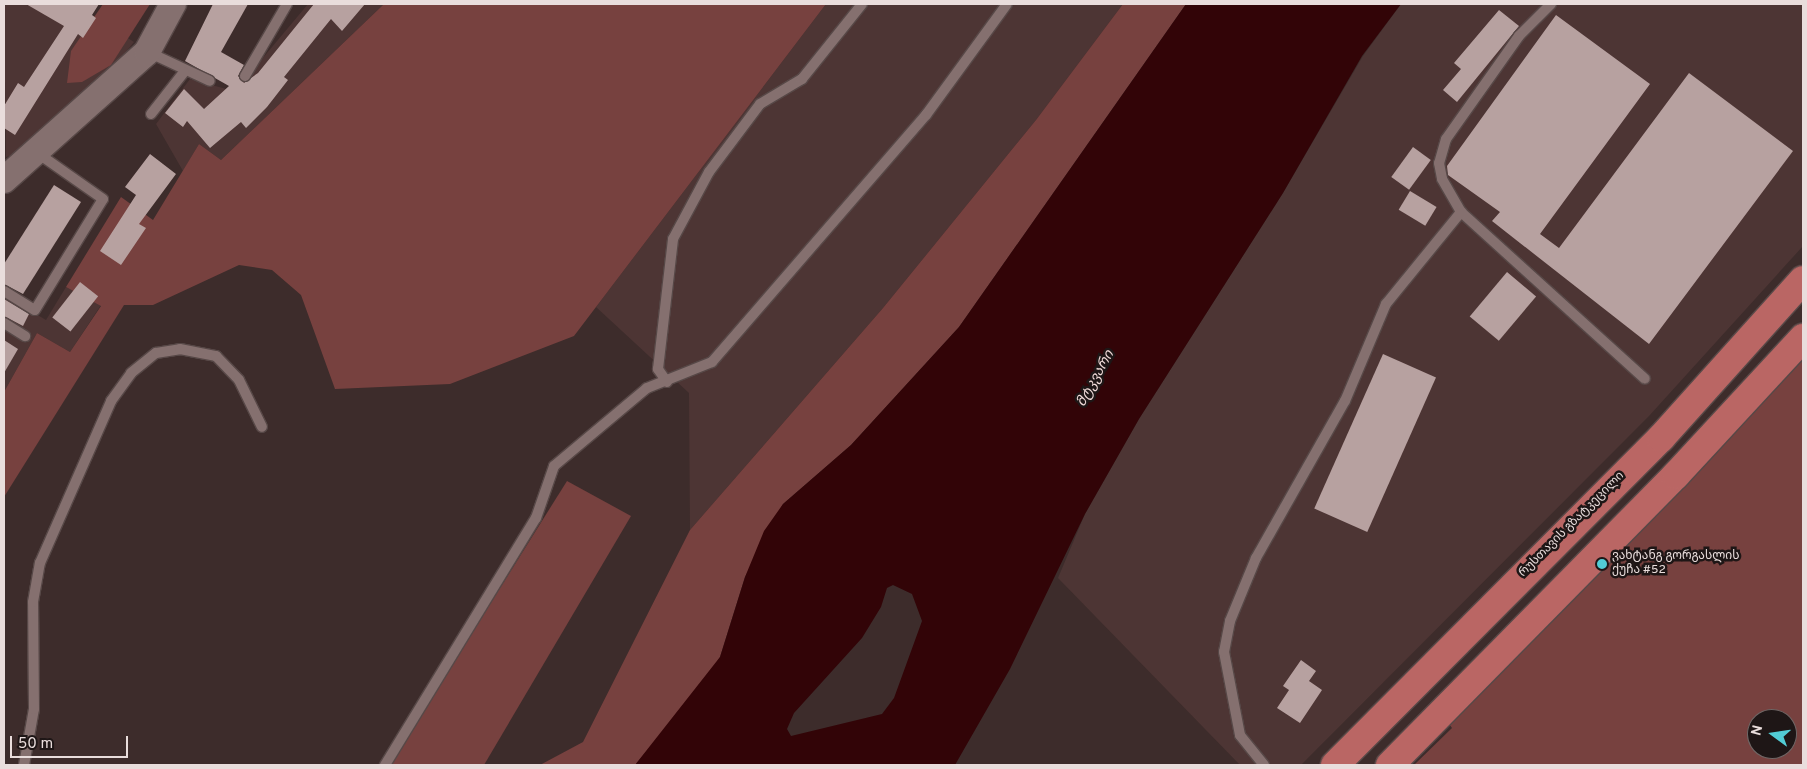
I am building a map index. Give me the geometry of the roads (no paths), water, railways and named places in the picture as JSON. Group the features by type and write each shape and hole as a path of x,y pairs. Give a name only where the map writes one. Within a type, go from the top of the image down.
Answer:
{"highway":[{"name":"რუსთავის გზატკეცილი","path":"1336,765 1661,438 1803,280"},
{"path":"1390,765 1676,475 1803,338"}],"main road":[{"path":"4,180 147,52 173,4"}],"lane":[{"path":"245,76 287,4"},
{"path":"667,382 658,369 673,239 709,172 760,104 802,79 862,4"},
{"path":"385,765 536,518 554,466 617,409 647,388 667,382 712,362 926,115 1007,4"},
{"path":"1551,4 1519,36 1446,139 1439,163 1442,179 1461,212 1645,379"},
{"path":"147,52 184,72 210,81"},
{"path":"151,114 184,72"},
{"path":"4,291 35,310 103,199 35,151"},
{"path":"1264,765 1240,734 1224,652 1230,621 1256,558 1345,401 1386,304 1461,212"},
{"path":"4,323 25,336"},
{"path":"24,765 34,709 34,602 40,564 111,401 126,380 156,353 180,348 216,356 239,380 262,427"}],"water":[{"name":"მტკვარი","path":"1186,4 1401,4 1362,56 1283,193 1139,419 1085,514 1010,669 955,765 635,765 720,657 745,577 764,531 783,504 851,445 959,327","holes":["893,585 912,594 922,621 894,698 882,714 791,736 787,729 794,713 862,638 881,607 887,588"]}],"place":[{"name":"ვახტანგ გორგასლის ქუჩა #52","path":"1602,564"}]}
